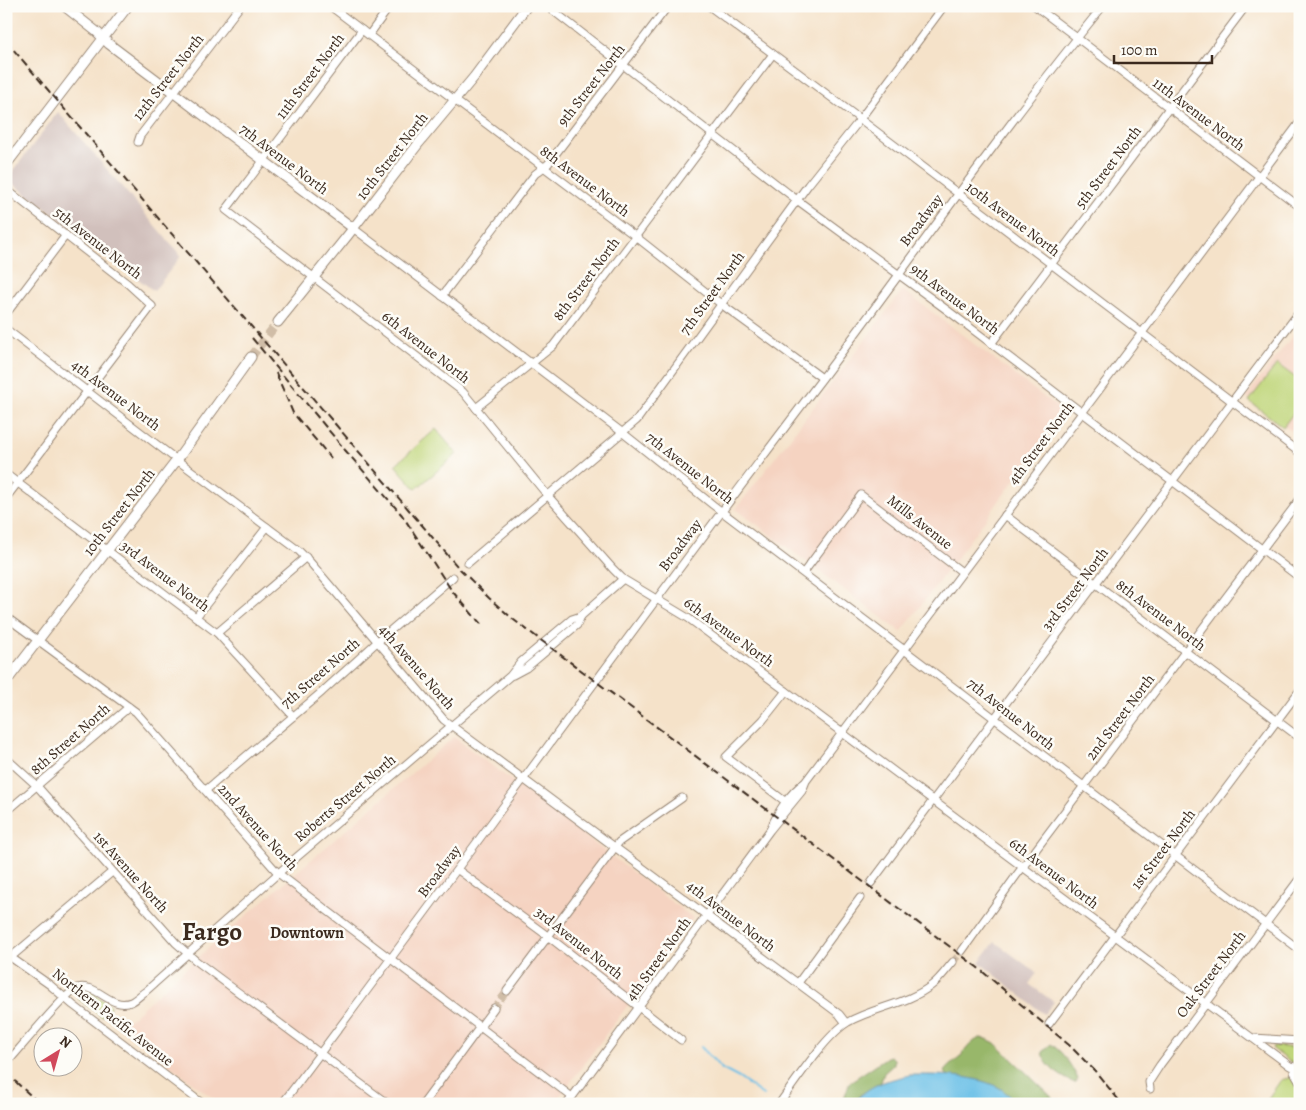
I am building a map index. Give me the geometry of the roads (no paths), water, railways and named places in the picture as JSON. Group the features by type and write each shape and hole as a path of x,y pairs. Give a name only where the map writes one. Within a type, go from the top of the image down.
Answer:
{"main road":[{"name":"7th Avenue North","path":"64,6 104,37 109,44 353,228"},
{"path":"6,164 128,6"},
{"name":"10th Street North","path":"278,322 474,77 527,6"},
{"name":"10th Street North","path":"6,682 177,460 252,357"}],"street":[{"name":"12th Street North","path":"138,142 140,136 240,6"},
{"name":"8th Avenue North","path":"330,6 635,236 721,304 822,378"},
{"name":"11th Street North","path":"369,35 390,6"},
{"name":"9th Avenue North","path":"547,6 797,200 899,274 1300,578"},
{"name":"9th Street North","path":"442,296 535,174 548,164 668,6"},
{"name":"10th Avenue North","path":"709,6 1300,453"},
{"name":"7th Street North","path":"468,563 637,420 797,200 944,6"},
{"name":"11th Avenue North","path":"1035,6 1300,208"},
{"name":"Broadway","path":"282,1104 458,870 958,194 1103,6"},
{"name":"5th Street North","path":"991,344 1246,6"},
{"name":"11th Street North","path":"226,210 362,30"},
{"name":"8th Street North","path":"476,408 553,346 773,54"},
{"name":"4th Street North","path":"567,1104 640,1008 770,830 802,791 806,782 904,649 1300,122"},
{"name":"5th Avenue North","path":"6,189 128,284 152,306 87,391"},
{"name":"6th Avenue North","path":"226,210 463,392 548,496 623,578 688,618 1290,1066 1297,1066"},
{"name":"7th Avenue North","path":"353,228 623,433 723,512 1300,950"},
{"path":"6,314 66,235"},
{"name":"3rd Street North","path":"872,884 994,718 1097,584 1300,311"},
{"name":"4th Avenue North","path":"6,329 306,557 440,716 452,726 708,915 839,1014 846,1023"},
{"path":"6,498 87,391"},
{"name":"3rd Avenue North","path":"6,474 217,633 293,716"},
{"name":"Mills Avenue","path":"804,572 861,495 962,572"},
{"name":"2nd Street North","path":"962,951 1300,499"},
{"name":"8th Avenue North","path":"1005,514 1300,738"},
{"path":"196,617 267,527"},
{"path":"217,633 306,557"},
{"name":"7th Street North","path":"206,790 453,577"},
{"name":"Roberts Street North","path":"64,998 77,988 92,988 114,1002 131,1002 146,991 278,873 510,676 521,662 572,619 581,616 623,578"},
{"name":"2nd Avenue North","path":"6,617 129,707 141,718 278,873 572,1097"},
{"name":"1st Street North","path":"1049,1024 1300,690"},
{"path":"786,691 758,725 726,757 786,802"},
{"name":"8th Street North","path":"6,812 129,707"},
{"name":"1st Avenue North","path":"6,758 37,786 176,944 388,1104"},
{"name":"4th Street North","path":"770,830 776,816 786,802 797,788 806,782"},
{"path":"507,991 622,839 682,798"},
{"name":"3rd Avenue North","path":"458,870 681,1040"},
{"path":"9,956 112,872"},
{"name":"Oak Street North","path":"1150,1089 1149,1082 1160,1065 1300,878"},
{"path":"798,983 860,898"},
{"name":"Northern Pacific Avenue","path":"9,956 50,985 64,998 203,1104"},
{"path":"779,1104 811,1061 846,1023 921,992 932,985 953,962"},
{"path":"6,1064 64,998"},
{"path":"423,1104 494,1008"},
{"path":"1252,1038 1300,1041"},
{"path":"1297,1066 1294,1072 1300,1082"}],"water":[{"path":"910,1075 966,1077 998,1087 1019,1104 852,1104 865,1092 878,1084"}],"waterway":[{"path":"701,1047 722,1069 739,1078 763,1095"}],"tunnel":[{"path":"251,357 278,322"},
{"path":"953,962 962,951"},
{"path":"494,1008 507,991"}],"railway":[{"path":"6,41 457,566 489,598 514,620 977,967 1069,1045 1095,1071 1122,1104"},
{"path":"252,338 402,515 452,591 481,624"},
{"path":"276,373 293,413 331,458"},
{"path":"6,1073 40,1104"}],"district":[{"name":"Fargo","path":"212,932"},
{"name":"Downtown","path":"307,933"}]}
